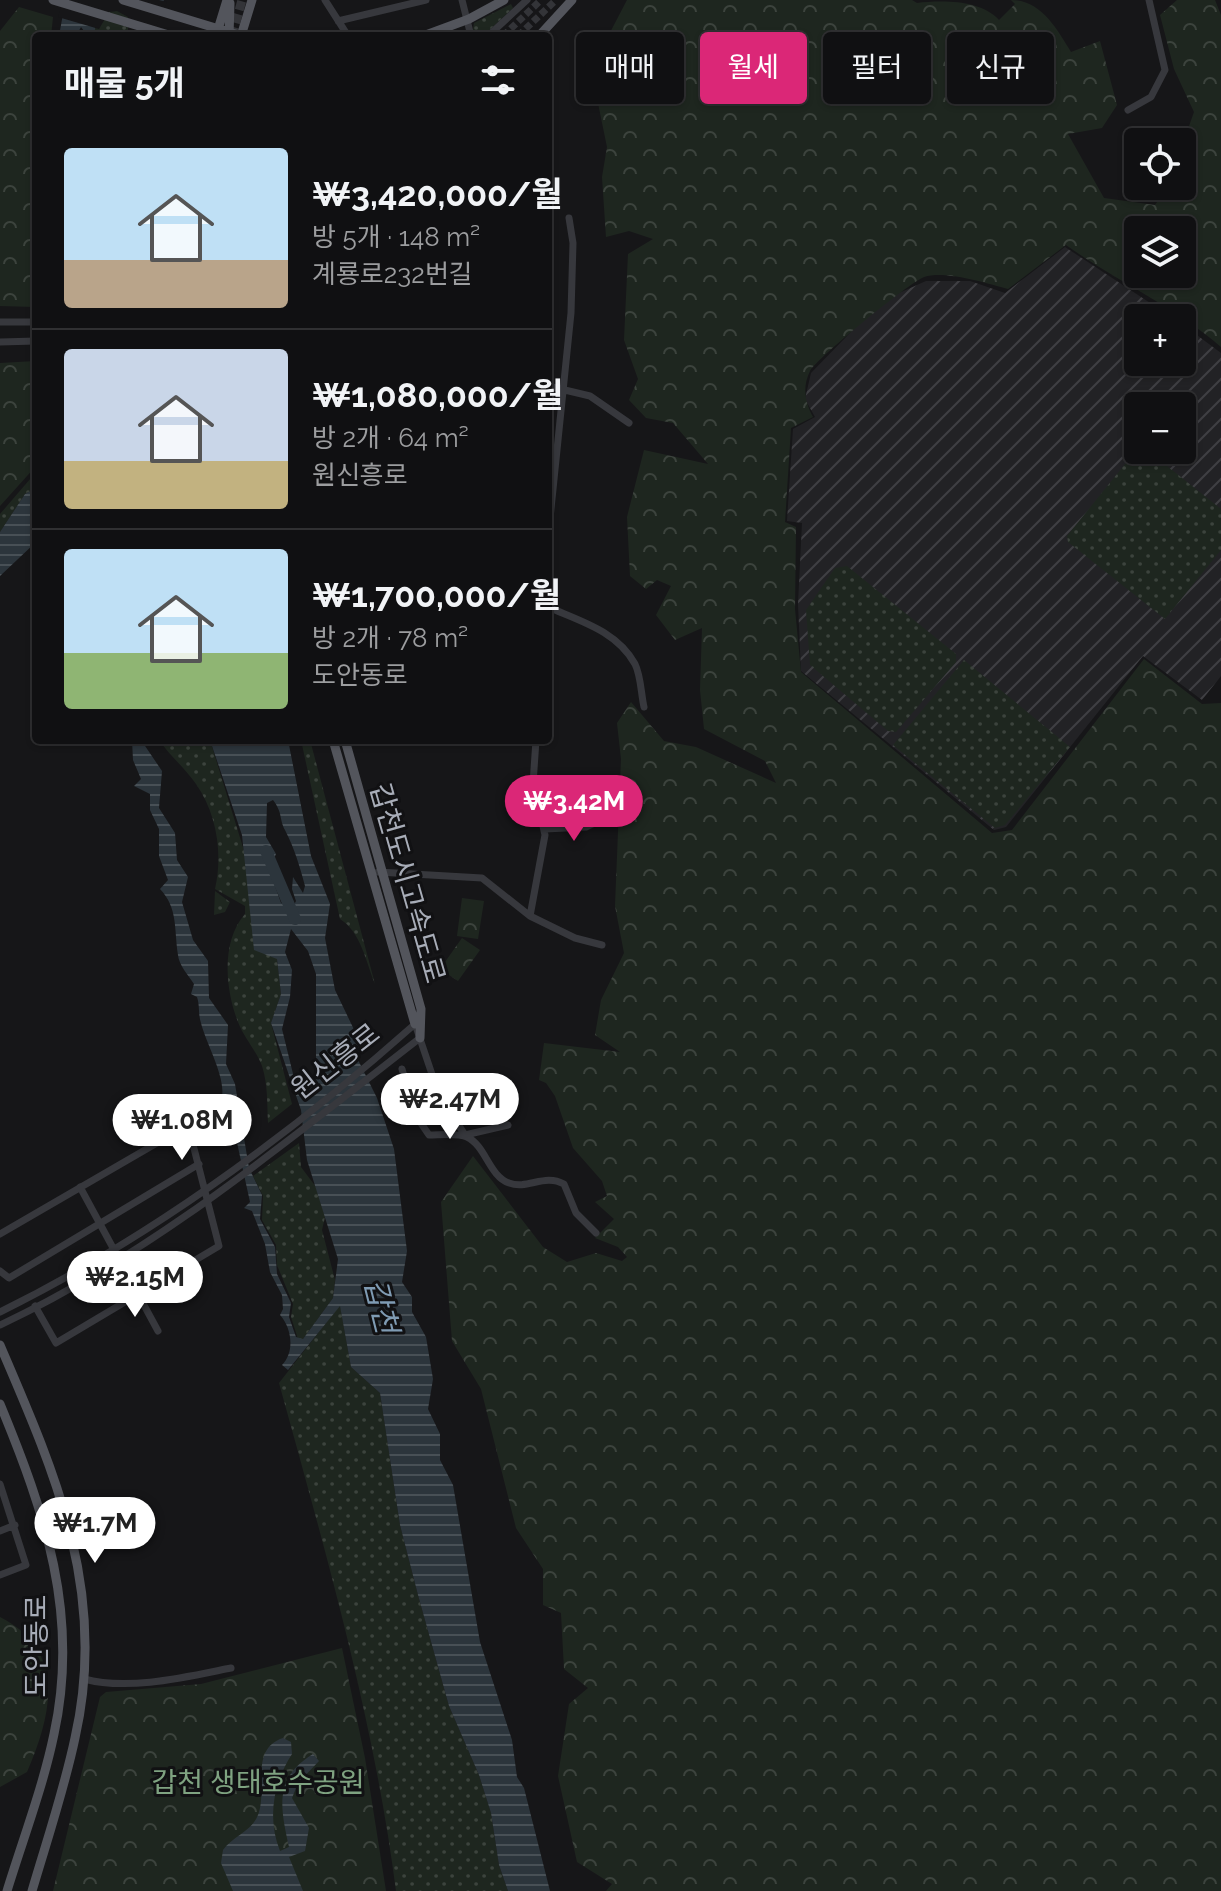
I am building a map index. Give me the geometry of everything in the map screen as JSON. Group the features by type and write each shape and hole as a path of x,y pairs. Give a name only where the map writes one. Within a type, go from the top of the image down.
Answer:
{"main road":[{"path":"53,0 159,32"},
{"path":"123,0 207,26 216,32"},
{"path":"217,32 228,0"},
{"path":"228,0 229,32"},
{"path":"242,32 252,0"},
{"path":"434,32 469,19 504,0"},
{"path":"543,32 572,0"},
{"name":"갑천도시고속도로","path":"334,744 415,1024"},
{"name":"갑천도시고속도로","path":"346,744 421,1009 420,1038"},
{"name":"도안동로","path":"0,1345 65,1505 80,1577 85,1651 76,1736 32,1891"},
{"name":"도안동로","path":"0,1404 45,1518 54,1557 63,1639 55,1732 7,1891"}],"street":[{"path":"325,0 345,32"},
{"path":"338,21 426,0"},
{"path":"462,0 471,32"},
{"path":"492,32 527,0"},
{"path":"1128,110 1151,97 1165,70 1149,0"},
{"path":"552,507 561,438 562,389 572,281 569,218"},
{"path":"0,322 32,322"},
{"path":"0,342 32,341"},
{"path":"552,387 590,396 629,423"},
{"path":"552,609 606,632 616,641 636,666 644,707"},
{"path":"530,916 544,849 545,829 533,784 536,744"},
{"path":"545,829 586,827 596,822"},
{"path":"372,873 384,871 482,878 530,916 575,938 602,945"},
{"path":"415,1024 439,1095 465,1135 478,1145 501,1180 518,1185 547,1178 564,1184 576,1213 596,1233"},
{"name":"원신흥로","path":"0,1312 114,1248 206,1190 415,1024"},
{"name":"원신흥로","path":"0,1325 120,1258 209,1200 420,1038"},
{"path":"402,1069 414,1113 429,1135 465,1135 508,1125"},
{"path":"0,1234 188,1125 219,1246 56,1343 35,1306"},
{"path":"0,1271 9,1278 199,1164"},
{"path":"80,1187 158,1331"},
{"path":"0,1486 26,1565 0,1575"},
{"path":"0,1531 15,1525"},
{"path":"84,1679 99,1683 133,1682 231,1668"}],"shaded area":[{"path":"1065,247 1152,304 1124,304 1124,376 1196,376 1196,334 1221,353 1221,676 1202,700 1143,656 1006,827 994,830 801,671 798,604 802,523 787,521 793,429 815,417 805,399 811,373 881,301 926,281 970,281 1005,293"}],"green space":[{"path":"627,0 950,2 982,8 999,20 1015,4 1011,0 1022,1 1039,10 1071,52 1100,41 1117,105 1102,128 1068,134 1104,198 1155,205 1158,200 1196,200 1196,128 1188,128 1194,112 1174,69 1160,15 1177,0 1215,0 1221,15 1221,347 1196,327 1196,304 1161,304 1134,288 1196,288 1196,216 1124,216 1124,282 1066,245 1008,289 954,276 924,277 864,321 810,371 806,394 813,417 791,428 785,522 796,527 795,609 801,672 992,833 1012,830 1144,659 1202,704 1221,703 1221,1891 606,1891 612,1884 577,1862 558,1776 569,1704 588,1688 564,1669 561,1613 543,1605 543,1569 516,1528 481,1389 452,1341 441,1202 473,1156 543,1247 567,1262 596,1253 622,1261 627,1257 618,1247 595,1238 614,1219 595,1202 607,1196 602,1181 573,1148 555,1096 546,1083 539,1080 544,1043 620,1052 595,1035 601,1000 624,953 615,906 621,759 617,723 631,702 664,741 696,747 776,783 765,761 704,729 700,690 702,628 675,640 656,615 671,586 657,580 646,589 630,576 627,517 644,450 708,464 673,423 646,418 629,400 638,379 624,340 628,254 653,239 629,231 606,237 602,177 607,147 598,104 684,104 684,32 610,32"},
{"path":"511,4 513,8 487,32 473,32 474,23"},
{"path":"19,7 53,17 51,32 32,32 32,307 0,306 0,31"},
{"path":"107,8 133,15 132,32 95,32 96,22"},
{"path":"32,361 32,470 0,506 0,363"},
{"path":"1125,464 1165,464 1221,509 1221,550 1165,619 1068,542 1067,536"},
{"path":"31,478 32,490 25,494 0,532 0,514"},
{"path":"847,566 956,654 956,662 896,732 888,731 810,665 806,610 835,568"},
{"path":"964,660 1070,747 1005,825 995,828 893,745"},
{"path":"162,744 211,744 277,958 281,994 271,1023 292,1104 268,1123 262,1066 238,1022 228,980 229,951 237,925 245,914 245,906 215,889 218,862 216,835 209,808 196,784"},
{"path":"302,744 311,744 375,984 358,939 340,919"},
{"path":"215,891 230,902 225,912 214,915"},
{"path":"462,898 484,901 478,939 457,936"},
{"path":"462,938 480,950 458,981 440,969"},
{"path":"299,1143 301,1167 316,1187 325,1217 322,1230 335,1280 333,1298 303,1339 298,1339 291,1317 293,1304 277,1265 276,1245 262,1220 263,1196 253,1176"},
{"path":"340,1305 351,1367 380,1393 400,1525 449,1706 479,1775 491,1813 499,1865 508,1891 396,1891 387,1827 361,1699 279,1383"},
{"path":"0,1617 21,1631 36,1647 45,1666 48,1686 43,1728 27,1772 0,1787"},
{"name":"갑천 생태호수공원","path":"342,1648 365,1758 386,1891 53,1891 100,1697 106,1692 201,1684"}],"water":[{"path":"146,0 164,0 149,32 144,32 132,15 107,8 96,22 95,32 85,32 81,27 78,32 60,32 63,14"},
{"path":"32,490 32,546 0,576 0,532 25,494"},
{"path":"132,744 144,744 162,771 159,808 175,833 177,860 188,877 182,902 193,940 208,961 209,998 228,1025 226,1064 235,1084 249,1168 262,1195 260,1219 275,1247 277,1274 291,1303 289,1317 296,1337 303,1339 333,1298 338,1259 307,1160 301,1110 271,1023 281,994 277,959 254,950 242,835 211,744 289,744 311,856 330,904 325,938 335,990 359,1040 358,1060 377,1098 394,1149 407,1251 402,1282 412,1297 412,1312 426,1337 433,1379 428,1409 440,1434 440,1460 453,1485 480,1642 512,1740 517,1777 524,1788 550,1891 508,1891 499,1865 491,1813 479,1775 449,1706 400,1525 380,1393 351,1367 340,1306 288,1370 282,1365 289,1354 290,1340 287,1326 280,1315 282,1295 270,1272 265,1244 252,1211 244,1208 250,1202 229,1106 220,1102 220,1075 201,1023 197,997 191,994 194,984 179,959 173,911 160,889 168,880 159,856 159,829 150,810 150,794 134,786 141,779 133,760","holes":["273,800 305,886 303,893 293,877 292,889 296,901 292,909 281,903 269,869 276,854 266,837 267,803","291,929 308,951 316,974 316,1078 305,1084 295,1082 282,1029 290,997 292,970 285,952"]},
{"path":"283,1738 291,1742 292,1754 280,1777 274,1801 274,1826 280,1851 289,1847 282,1806 286,1783 300,1763 313,1754 319,1761 298,1783 292,1798 309,1828 305,1851 289,1857 303,1891 233,1891 221,1863 223,1850 255,1821 261,1805 266,1751"}],"pier":[{"path":"63,0 167,2 153,32 128,32 128,17 117,11 109,12 99,29 58,17"}],"waterway":[{"name":"갑천","path":"266,851 295,919"}],"tunnel":[{"path":"233,32 242,0"},
{"path":"507,32 541,0"},
{"path":"522,32 556,0"}]}
